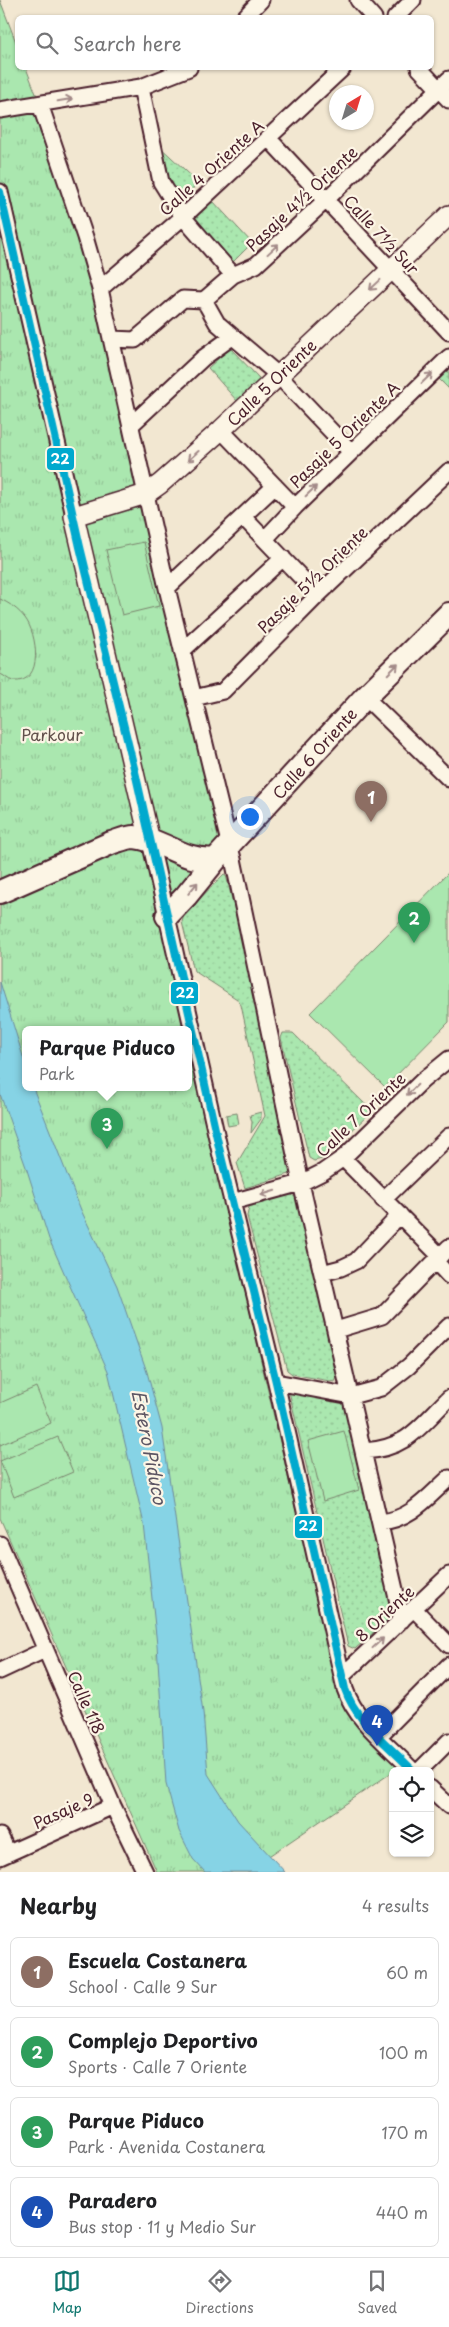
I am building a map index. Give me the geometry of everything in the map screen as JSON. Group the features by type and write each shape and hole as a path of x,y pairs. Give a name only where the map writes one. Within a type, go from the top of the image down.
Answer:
{"main road":[{"name":"Calle 6 Oriente","path":"167,916 365,697 449,614"},
{"path":"0,892 111,843 134,837 197,859 223,852"}],"street":[{"path":"247,15 261,0"},
{"path":"358,0 371,15"},
{"path":"398,15 413,0"},
{"path":"0,110 141,87 184,70"},
{"name":"Calle 4 Oriente A","path":"100,289 269,139 341,70"},
{"path":"422,70 446,89"},
{"path":"141,87 161,182 183,217 233,275"},
{"name":"Pasaje 4½ Oriente","path":"204,300 233,275 256,265 446,89"},
{"path":"40,104 100,289 167,588 194,698 223,852 336,1330 402,1620"},
{"name":"Calle 7½ Sur","path":"269,139 393,269 449,332"},
{"path":"0,192 348,1700 353,1708 409,1767"},
{"name":"Calle 5 Oriente","path":"74,516 146,494 174,473 449,215"},
{"path":"111,339 135,340 184,299 204,300 217,323 278,375 351,452"},
{"path":"131,425 203,358 232,337"},
{"name":"Pasaje 5 Oriente A","path":"265,539 294,507 449,357"},
{"path":"221,430 294,507"},
{"name":"Pasaje 5½ Oriente","path":"194,698 223,692 318,595 449,471"},
{"name":"Pasaje 5 Oriente A","path":"167,588 244,518 275,486"},
{"path":"244,518 318,595"},
{"path":"182,651 283,558"},
{"path":"365,697 449,779"},
{"name":"Calle 7 Oriente","path":"232,1202 301,1182 323,1172 342,1158 422,1081 446,1068"},
{"path":"383,1200 449,1136"},
{"path":"342,1158 441,1255 449,1276"},
{"path":"322,1272 341,1268 356,1261 400,1216"},
{"path":"336,1330 382,1316 441,1255"},
{"path":"276,1382 351,1396 381,1388 446,1336"},
{"path":"364,1452 391,1448 403,1442 449,1398"},
{"path":"380,1522 397,1520 412,1512 449,1478"},
{"name":"Calle 118","path":"0,1544 113,1806 145,1872"},
{"name":"8 Oriente","path":"342,1676 449,1575"},
{"path":"414,1609 449,1645"},
{"path":"0,1671 45,1650"},
{"path":"379,1736 449,1665"},
{"path":"423,1767 449,1741"},
{"path":"434,1792 449,1806"},
{"name":"Pasaje 9","path":"4,1855 113,1806"},
{"path":"0,1836 4,1855"}],"green space":[{"name":"Parkour","path":"0,0 15,40 15,70 27,70 40,104 96,287 226,844 162,921 185,1026 22,1026 22,1091 192,1091 192,1056 339,1695 357,1725 400,1767 389,1767 389,1774 254,1866 257,1872 157,1872 0,1518"},
{"path":"157,144 199,183 178,202 161,174"},
{"path":"212,200 252,243 228,267 189,221"},
{"path":"230,348 260,379 237,401 208,368"},
{"path":"449,366 449,389 437,377"},
{"path":"144,542 159,606 122,615 106,550"},
{"path":"0,599 23,615 33,635 36,656 34,666 30,675 23,680 9,680 0,674"},
{"path":"449,872 449,1022 385,1087 310,1013"},
{"path":"224,874 226,875 299,1171 245,1188 237,1163 265,1116 241,1005 237,999 194,971 182,922 184,915"},
{"path":"283,1033 293,1033 370,1109 369,1114 322,1159 314,1161 309,1158 281,1038"},
{"path":"261,1112 261,1119 251,1133 252,1122 250,1115"},
{"path":"237,1113 239,1124 228,1126 226,1115"},
{"path":"290,1194 297,1198 338,1375 335,1382 292,1374 287,1370 247,1216 249,1207"},
{"path":"36,1387 51,1423 0,1445 0,1403"},
{"path":"289,1391 344,1402 350,1411 391,1610 390,1618 355,1649 348,1646"},
{"path":"344,1431 359,1490 323,1501 308,1441"},
{"path":"58,1437 73,1472 14,1497 0,1461"}],"water":[{"name":"Estero Piduco","path":"0,982 22,1053 22,1091 34,1091 81,1210 117,1286 147,1372 162,1428 203,1712 208,1774 238,1821 285,1872 205,1872 193,1859 179,1831 166,1784 157,1645 144,1524 108,1371 49,1239 0,1094"}],"transit line":[{"name":"22","path":"0,192 80,547 136,776 192,1026"},
{"name":"22","path":"192,1026 221,1156 276,1382 345,1689 350,1701 365,1723 409,1767"}],"place":[{"name":"Escuela Costanera","path":"371,822"},
{"name":"Complejo Deportivo","path":"414,943"},
{"name":"Parque Piduco","path":"107,1149"},
{"name":"Paradero","path":"377,1746"}]}
